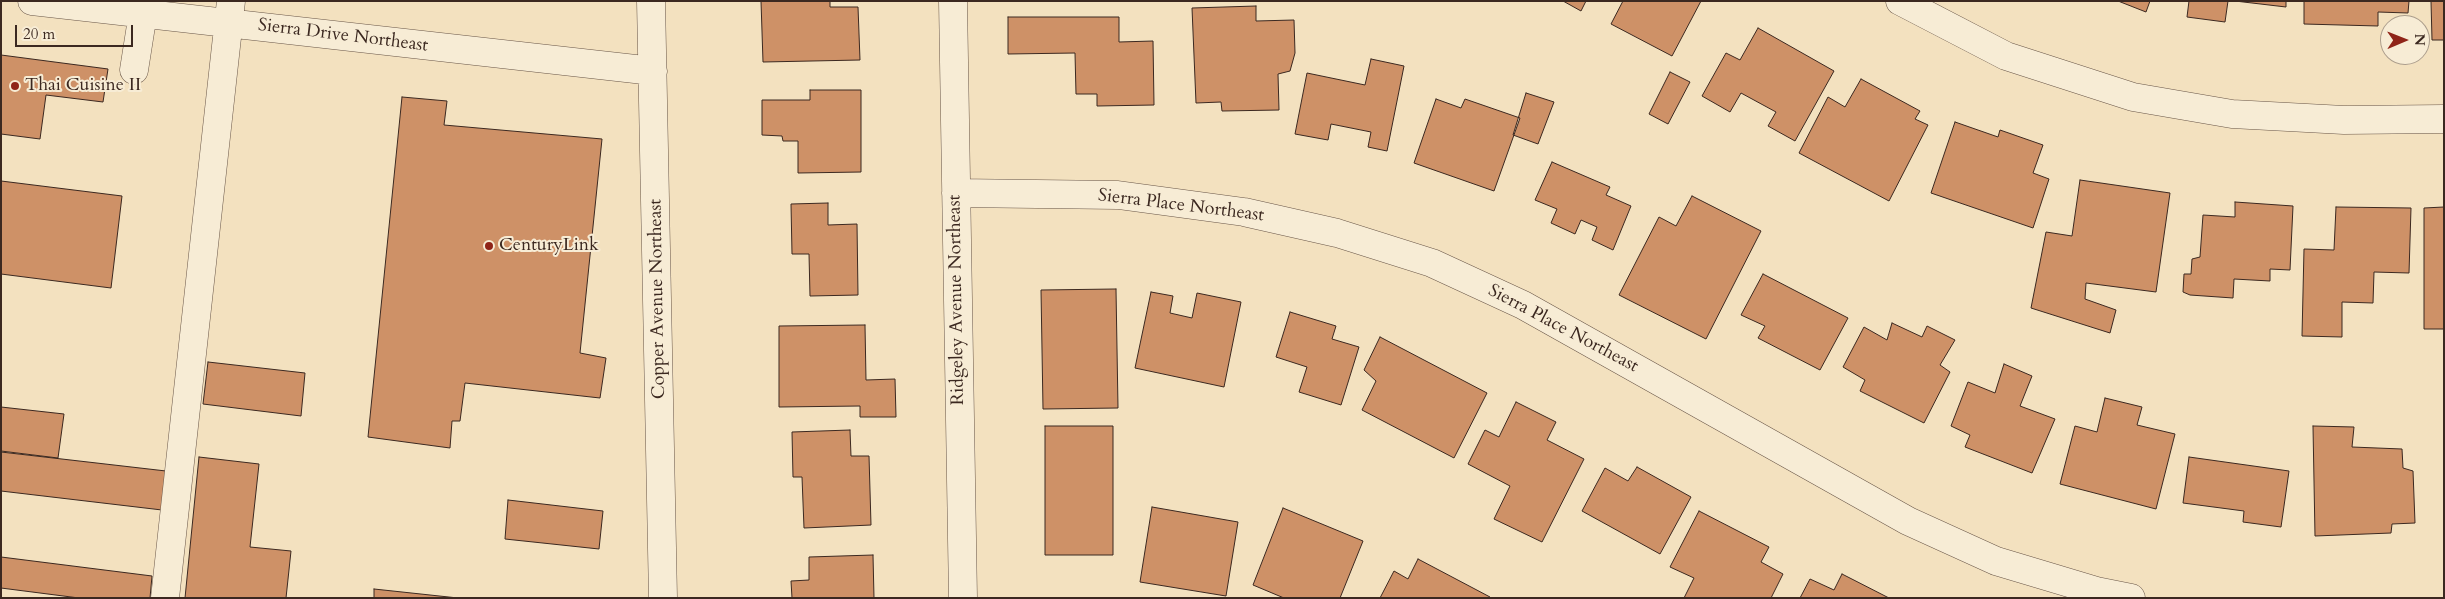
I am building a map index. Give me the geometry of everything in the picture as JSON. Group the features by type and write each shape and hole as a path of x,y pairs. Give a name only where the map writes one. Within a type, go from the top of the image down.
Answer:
{"street":[{"name":"Sierra Drive Northeast","path":"32,1 143,13 230,12 653,71"},
{"name":"Copper Avenue Northeast","path":"652,1 663,598"},
{"name":"Ridgeley Avenue Northeast","path":"952,1 963,598"},
{"path":"1900,1 2006,56 2133,98 2232,114 2344,120 2444,119"},
{"path":"165,598 213,101 230,12"},
{"path":"134,70 143,13"},
{"name":"Sierra Place Northeast","path":"956,192 1118,195 1244,212 1337,233 1432,263 1523,305 1908,521 1996,561 2096,591 2131,598"}],"building":[{"path":"761,1 830,1 830,7 858,7 860,60 763,62"},
{"path":"1563,1 1586,1 1581,11"},
{"path":"1623,1 1701,1 1672,56 1611,24"},
{"path":"2118,1 2150,1 2146,12"},
{"path":"2189,1 2228,1 2225,22 2187,17"},
{"path":"2235,1 2286,1 2286,7"},
{"path":"2304,1 2409,1 2408,13 2378,12 2378,26 2304,24"},
{"path":"2431,1 2444,1 2444,40 2432,40"},
{"path":"1256,6 1256,21 1294,20 1295,53 1290,71 1278,74 1279,110 1222,111 1221,102 1196,103 1192,8"},
{"path":"1008,17 1119,17 1119,42 1153,41 1154,105 1097,106 1097,94 1076,94 1075,53 1008,54"},
{"path":"1758,28 1834,71 1795,141 1768,126 1776,112 1741,93 1730,112 1702,96 1726,53 1740,60"},
{"path":"1,55 108,69 103,102 46,95 40,139 1,134"},
{"path":"1371,59 1404,66 1387,151 1368,147 1371,132 1331,124 1328,140 1295,134 1307,73 1365,85"},
{"path":"1670,72 1690,82 1668,124 1649,114"},
{"path":"1861,79 1920,111 1915,119 1928,125 1889,201 1799,153 1828,97 1845,107"},
{"path":"810,90 861,90 861,172 798,173 798,141 783,141 782,136 762,135 762,100 810,100"},
{"path":"1526,93 1554,102 1538,144 1513,135"},
{"name":"CenturyLink","path":"402,97 447,101 444,125 602,139 580,353 606,358 600,398 465,383 460,421 452,421 450,448 368,437"},
{"path":"1436,99 1461,108 1465,99 1520,118 1494,191 1414,163"},
{"path":"1955,122 1998,137 2000,130 2043,145 2033,173 2049,179 2033,228 1931,193"},
{"path":"1552,162 1610,187 1606,195 1631,206 1613,250 1592,240 1597,227 1581,220 1575,234 1551,223 1557,209 1535,200"},
{"path":"2080,180 2170,193 2156,292 2086,283 2085,299 2116,310 2110,333 2031,308 2046,232 2072,236"},
{"path":"1,181 122,196 111,288 1,274"},
{"path":"1692,196 1761,231 1706,339 1619,295 1659,217 1676,226"},
{"path":"2235,202 2293,206 2290,270 2270,269 2270,281 2234,279 2233,298 2190,295 2183,292 2184,274 2191,274 2192,259 2200,257 2203,215 2235,217"},
{"path":"828,203 828,225 857,224 858,295 810,296 809,254 792,254 791,204"},
{"path":"2336,207 2411,208 2409,273 2374,272 2373,303 2342,302 2342,337 2302,336 2304,249 2334,250"},
{"path":"2444,207 2444,329 2424,329 2424,208"},
{"path":"1763,274 1848,318 1820,370 1758,338 1765,326 1741,315"},
{"path":"1116,289 1118,408 1043,409 1041,290"},
{"path":"1151,292 1173,296 1170,313 1192,318 1197,293 1241,302 1224,387 1135,368"},
{"path":"1290,312 1336,326 1332,339 1359,347 1341,405 1299,392 1307,367 1276,357"},
{"path":"1892,323 1922,337 1927,326 1955,340 1940,365 1950,372 1924,423 1860,391 1865,380 1843,367 1864,327 1887,340"},
{"path":"865,325 866,380 895,379 896,417 860,417 860,406 779,407 779,326"},
{"path":"1380,337 1487,393 1454,458 1362,410 1376,381 1364,370"},
{"path":"208,362 305,373 301,416 203,404"},
{"path":"2004,364 2032,376 2020,406 2055,419 2032,473 1965,447 1970,435 1951,426 1968,382 1995,393"},
{"path":"2105,398 2142,407 2137,425 2175,434 2156,509 2060,484 2075,426 2097,432"},
{"path":"1516,402 1556,422 1547,440 1584,459 1542,542 1494,519 1510,486 1468,464 1485,430 1499,437"},
{"path":"1,407 64,414 58,458 1,451"},
{"path":"1045,426 1113,426 1113,555 1045,555"},
{"path":"2313,426 2354,427 2352,447 2402,449 2403,468 2413,471 2415,523 2392,524 2391,533 2315,536"},
{"path":"850,430 851,456 869,456 871,525 804,528 802,477 793,477 792,432"},
{"path":"1,452 166,471 162,510 1,491"},
{"path":"199,457 259,464 250,547 291,551 286,598 185,598"},
{"path":"2189,457 2289,471 2281,527 2243,522 2244,511 2183,503"},
{"path":"1637,467 1691,497 1660,554 1582,511 1605,468 1628,481"},
{"path":"508,500 603,511 599,549 505,539"},
{"path":"1152,507 1238,522 1226,596 1140,582"},
{"path":"1283,508 1363,541 1340,598 1284,598 1253,585"},
{"path":"1699,511 1769,547 1761,562 1783,574 1771,598 1684,598 1694,578 1670,567"},
{"path":"873,555 874,598 792,598 791,581 809,580 809,557"},
{"path":"1,557 152,576 150,598 79,598 1,588"},
{"path":"1418,559 1490,597 1380,598 1394,571 1408,579"},
{"path":"1842,574 1889,598 1800,598 1810,579 1834,590"},
{"path":"374,589 458,598 374,598"}],"place":[{"name":"Thai Cuisine II","path":"15,86"},
{"name":"CenturyLink","path":"489,246"}]}
